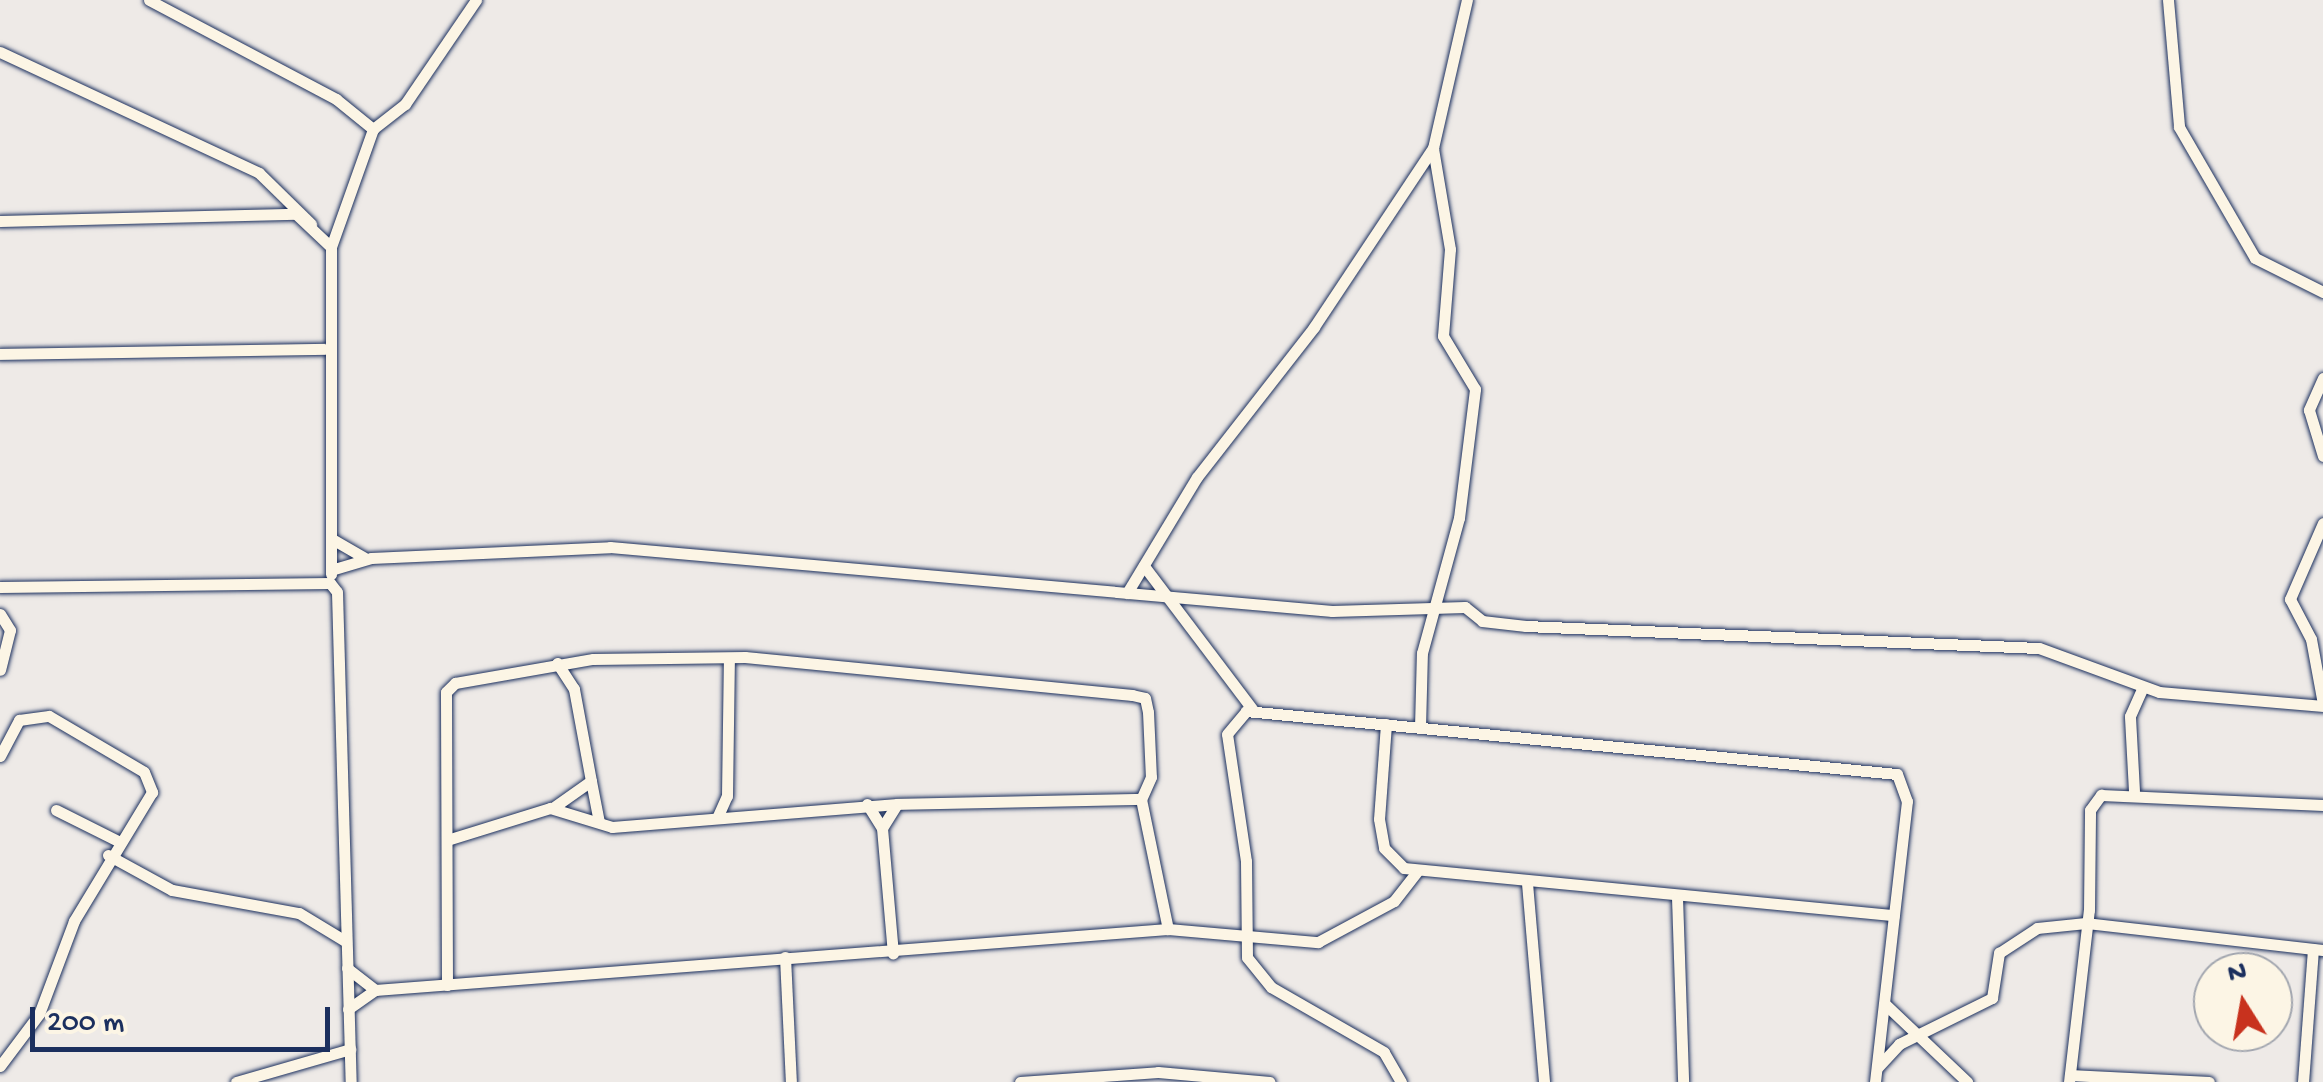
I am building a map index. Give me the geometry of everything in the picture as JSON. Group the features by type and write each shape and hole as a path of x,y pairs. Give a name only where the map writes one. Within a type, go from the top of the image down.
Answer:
{"street":[{"path":"149,0 374,129"},
{"path":"351,1082 345,941 344,630 330,577 324,349 331,247 374,129 405,104 476,0"},
{"path":"1127,593 1197,477 1332,302 1433,148 1467,0"},
{"path":"2168,0 2179,127 2255,258 2323,292"},
{"path":"0,52 259,173 331,247"},
{"path":"1420,727 1422,653 1436,612 1475,389 1443,336 1450,249 1433,148"},
{"path":"0,222 266,212 311,224"},
{"path":"0,354 324,349"},
{"path":"2323,378 2309,410 2323,456"},
{"path":"0,588 330,577 366,559 610,547 1127,593 1436,612 1786,642 2038,648 2143,687 2323,704 2310,639 2290,600 2323,523"},
{"path":"332,539 366,559"},
{"path":"1144,566 1225,662 1234,694 1234,719 1227,734 1246,861 1241,930 1255,975 1384,1052 1401,1082"},
{"path":"0,614 10,630 0,670"},
{"path":"717,818 727,796 729,659"},
{"path":"447,985 446,692 455,682 585,660 729,659 1145,698 1151,777 1142,799 1168,928"},
{"path":"572,683 585,660"},
{"path":"557,664 572,683 599,822"},
{"path":"2134,791 2130,716 2143,687"},
{"path":"1234,694 1252,709 1897,774 1907,800 1875,1082"},
{"path":"1234,719 1252,709"},
{"path":"0,1066 39,1014 108,855 152,792 144,772 49,716 0,723 6,744"},
{"path":"0,756 19,720"},
{"path":"1386,724 1384,848 1417,872 1894,915"},
{"path":"447,840 550,808 591,781"},
{"path":"2210,1082 2070,1078 2086,946 2090,810 2101,795 2134,791 2323,805"},
{"path":"550,808 599,822 717,818 867,804 1142,799"},
{"path":"867,804 882,828 893,954"},
{"path":"882,828 897,804"},
{"path":"56,810 118,841"},
{"path":"108,855 172,890 299,913 345,941"},
{"path":"348,1009 375,990 784,958 893,954 1168,928 1241,930 1318,942 1394,900 1417,872"},
{"path":"1528,883 1544,1082"},
{"path":"1678,897 1683,1082"},
{"path":"1877,1068 1918,1035 1992,998 1999,953 2017,936 2086,923 2318,950 2302,1082"},
{"path":"2086,946 2108,928"},
{"path":"784,958 791,1082"},
{"path":"346,968 375,990"},
{"path":"1886,1005 1967,1082"},
{"path":"236,1082 350,1050"},
{"path":"1020,1082 1133,1078 1270,1082"}]}
